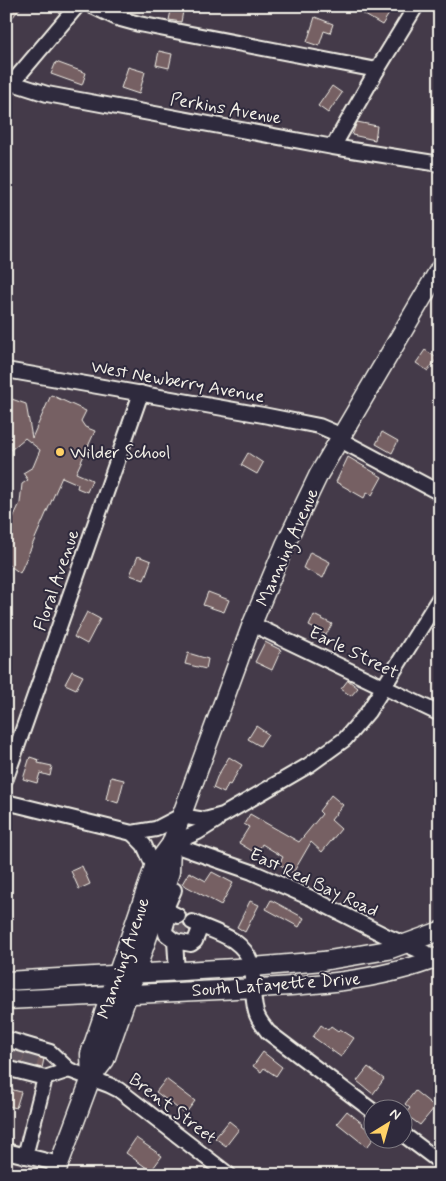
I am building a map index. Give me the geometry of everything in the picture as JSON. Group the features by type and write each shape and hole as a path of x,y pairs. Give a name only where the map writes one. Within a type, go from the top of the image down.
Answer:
{"main road":[{"name":"Manning Avenue","path":"57,1169 91,1078 105,1060 134,974 168,921 165,886 170,872 171,844 252,624 285,545 319,474 440,268"},
{"name":"Manning Avenue","path":"91,1078 90,1054 116,975 154,866 171,844"},
{"name":"South Lafayette Drive","path":"6,981 253,967 348,958 388,950 440,931"},
{"name":"South Lafayette Drive","path":"6,1000 254,988 343,981 374,977 439,958"}],"street":[{"path":"8,85 77,6"},
{"path":"92,6 117,18 139,24 377,70"},
{"path":"333,147 416,6"},
{"name":"Perkins Avenue","path":"8,85 47,94 333,147 440,164"},
{"name":"West Newberry Avenue","path":"6,370 319,426 333,432 346,443 440,493"},
{"name":"Floral Avenue","path":"6,778 141,393"},
{"path":"6,802 132,833 156,829 181,816 205,820 223,815 309,765 345,739 361,722 385,687 440,596"},
{"name":"Earle Street","path":"252,624 440,714"},
{"path":"171,844 214,824 223,815"},
{"path":"132,833 144,845 154,866"},
{"name":"East Red Bay Road","path":"171,844 252,872 439,958"},
{"path":"168,921 166,934 175,941 191,944 195,941 194,928 233,941 244,951 253,967 255,1010 268,1032 364,1104"},
{"path":"175,941 177,972"},
{"path":"11,1052 30,1060 45,1078"},
{"path":"11,1052 30,1060 50,1052 69,1070 45,1078"},
{"name":"Brent Street","path":"69,1070 119,1090 229,1175"},
{"path":"25,1156 45,1078"},
{"path":"414,1142 440,1162"},
{"path":"6,1151 25,1156 57,1169"}],"building":[{"path":"6,6 22,6 6,25"},
{"path":"172,6 184,6 181,22 169,20"},
{"path":"364,6 384,6 382,10 389,14 382,25 360,12"},
{"path":"315,17 333,24 330,33 324,31 319,46 307,42"},
{"path":"159,51 172,54 169,68 156,65"},
{"path":"56,62 86,73 82,85 51,74"},
{"path":"128,67 145,72 139,94 121,88"},
{"path":"332,86 342,93 328,113 318,106"},
{"path":"357,122 377,126 375,140 352,135"},
{"path":"425,350 437,358 428,371 416,363"},
{"path":"51,395 86,411 81,421 85,427 95,431 76,473 92,480 87,492 77,488 78,484 62,477 20,573 6,563 6,533 20,503 22,484 28,480 23,473 33,467 40,450 25,438 6,454 6,397 26,404 32,438"},
{"path":"382,432 398,441 392,453 376,444"},
{"path":"248,453 263,463 257,474 241,465"},
{"path":"348,457 382,477 372,495 367,492 364,498 336,482"},
{"path":"310,552 330,562 323,578 303,568"},
{"path":"138,556 151,561 144,580 130,575"},
{"path":"208,592 229,600 224,612 203,605"},
{"path":"87,612 100,619 87,644 74,637"},
{"path":"314,615 332,624 326,635 309,626"},
{"path":"265,642 281,650 272,670 255,662"},
{"path":"188,653 208,659 206,669 185,664"},
{"path":"72,671 83,676 76,689 65,684"},
{"path":"348,680 358,688 351,696 341,689"},
{"path":"256,726 268,734 260,746 248,739"},
{"path":"30,757 39,760 38,763 52,766 50,776 40,773 37,783 23,779"},
{"path":"229,757 242,765 230,785 228,784 224,793 213,788"},
{"path":"111,777 124,780 118,803 106,799"},
{"path":"331,795 343,805 331,820 341,829 322,852 311,842 293,873 279,864 283,857 262,844 257,854 239,843 249,827 244,824 250,814 299,842 322,814 319,811"},
{"path":"82,866 90,884 79,889 71,871"},
{"path":"189,872 206,881 212,872 233,883 221,905 182,884"},
{"path":"271,900 304,918 299,927 266,909"},
{"path":"250,901 259,905 245,932 237,927"},
{"path":"321,1025 328,1030 331,1026 338,1031 340,1029 354,1038 341,1057 313,1037"},
{"path":"6,1048 44,1059 42,1068 6,1059"},
{"path":"263,1052 282,1067 276,1076 264,1068 261,1072 253,1066"},
{"path":"368,1067 384,1079 373,1094 357,1081"},
{"path":"166,1079 195,1101 185,1114 156,1092"},
{"path":"6,1088 21,1092 16,1108 6,1105"},
{"path":"415,1091 435,1107 420,1125 414,1121 414,1098 410,1098"},
{"path":"347,1111 363,1124 364,1145 337,1123"},
{"path":"229,1121 239,1129 226,1146 215,1138"},
{"path":"136,1138 162,1156 151,1171 126,1153"}],"tunnel":[{"path":"174,925 188,931"},
{"path":"14,1063 18,1051"},
{"path":"29,1067 32,1055"}],"place":[{"name":"Wilder School","path":"60,452"}]}
